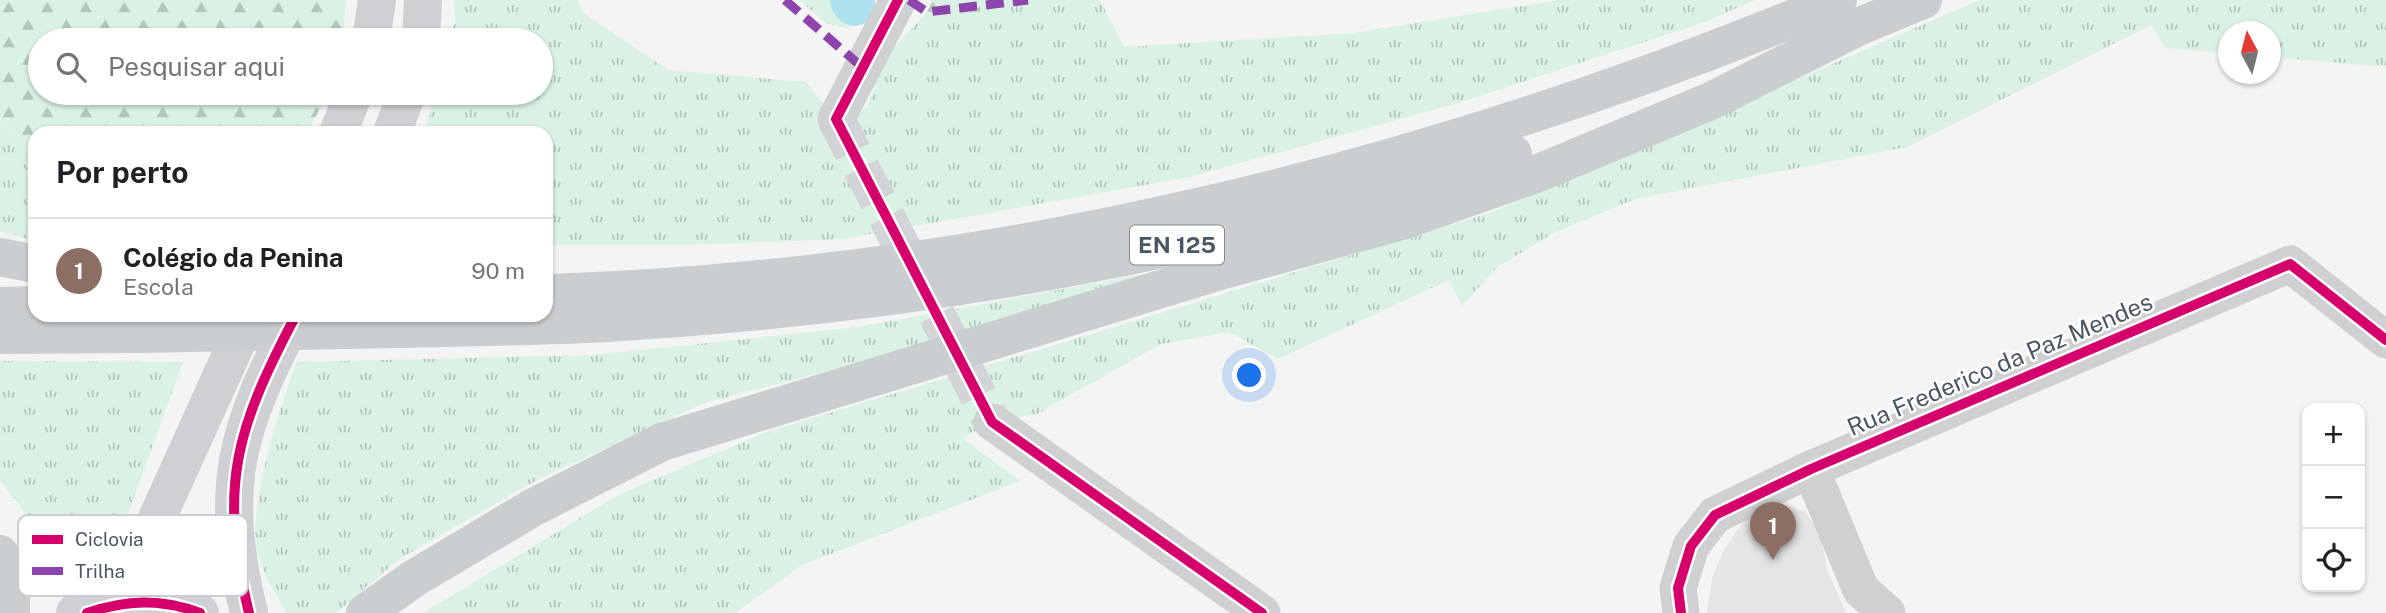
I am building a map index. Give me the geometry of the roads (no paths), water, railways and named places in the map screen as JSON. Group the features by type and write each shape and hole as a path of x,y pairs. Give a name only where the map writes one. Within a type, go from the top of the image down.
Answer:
{"main road":[{"path":"372,28 376,0"},
{"path":"422,28 423,0"},
{"name":"EN 125","path":"553,293 682,285 892,262 1016,245 1312,179 1571,101 1734,44 1845,15 1923,0"},
{"path":"365,613 412,579 532,508 662,442 1200,277 1402,221 1541,172 1713,100 1845,15"},
{"name":"EN 125","path":"0,335 606,323 771,310 942,289 1102,262 1308,215 1474,167 1644,111 1845,15"},
{"path":"341,126 349,105"},
{"path":"395,126 402,105"},
{"path":"0,257 28,263"},
{"name":"EN 125","path":"553,271 892,262"},
{"path":"0,306 28,305"},
{"path":"159,515 246,322"},
{"path":"233,515 238,450 259,384 292,322"},
{"path":"0,554 11,588 11,613"},
{"path":"75,613 92,596"},
{"path":"87,613 113,604 143,601 172,604 200,613"}],"street":[{"path":"836,120 898,0"},
{"name":"Rua Frederico da Paz Mendes","path":"1681,613 1678,588 1691,546 1715,515 1811,469 2290,264 2386,340"},
{"path":"992,422 1262,613"},
{"path":"1811,469 1861,590 1887,613"}],"waterway":[{"path":"851,0 854,5"}],"tunnel":[{"path":"836,119 992,422"}],"place":[{"name":"Colégio da Penina","path":"1773,560"}]}
